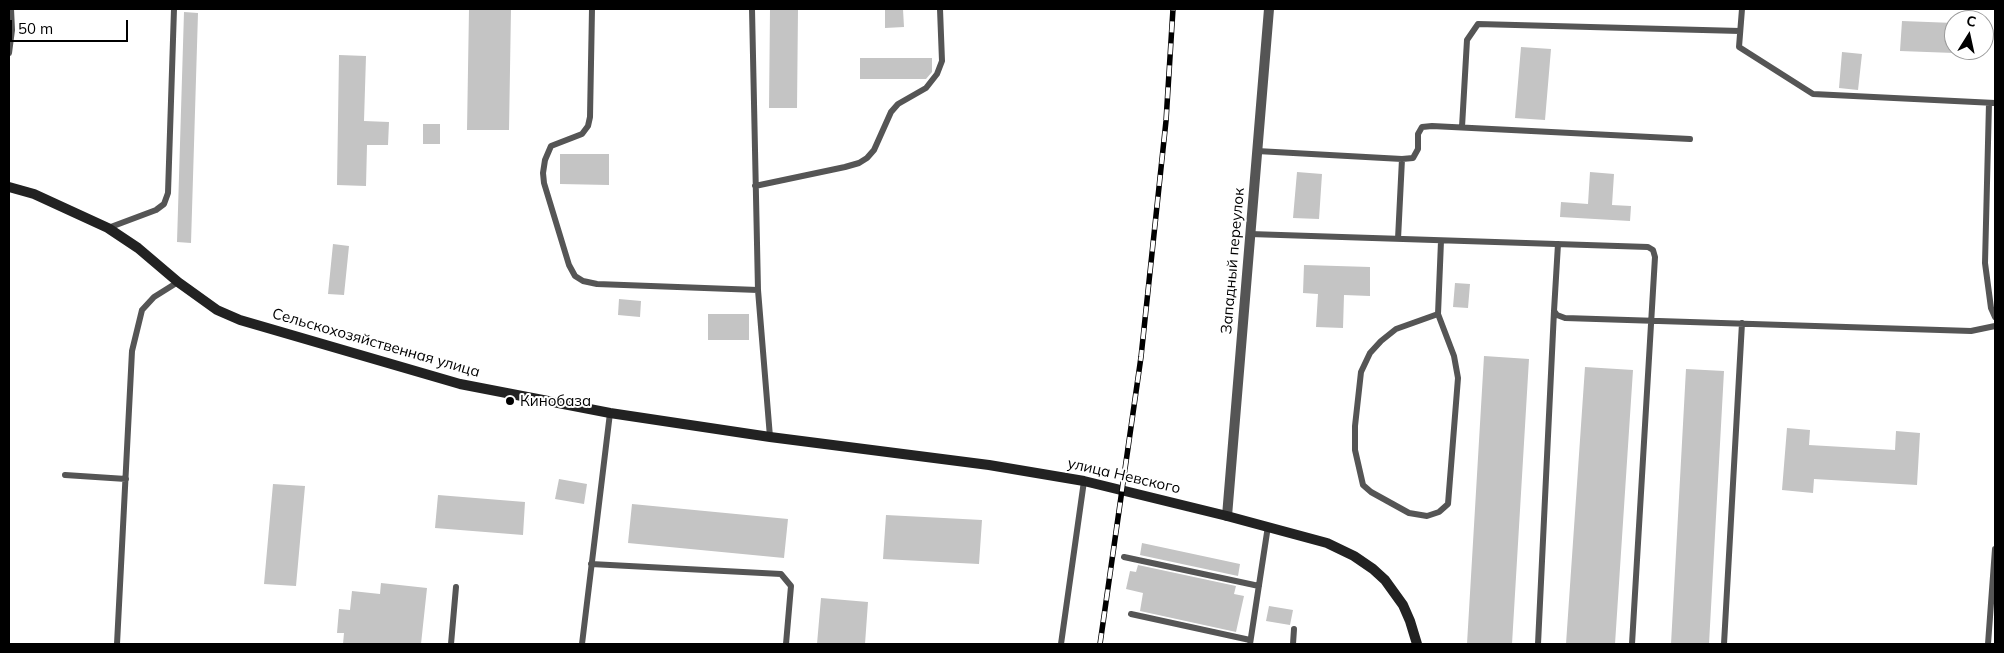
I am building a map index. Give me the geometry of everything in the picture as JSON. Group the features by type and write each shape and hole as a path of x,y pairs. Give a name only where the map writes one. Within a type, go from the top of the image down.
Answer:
{"main road":[{"name":"Сельскохозяйственная улица","path":"9,187 34,194 108,228 138,248 178,282 217,310 240,320 460,384 610,413 770,437"},
{"name":"улица Невского","path":"770,437 989,465 1084,482 1268,526 1327,543 1354,556 1385,580 1403,605 1418,644"}],"street":[{"name":"Западный переулок","path":"1227,516 1269,9"}],"lane":[{"path":"9,53 12,9"},
{"path":"108,228 156,210 164,204 168,193 174,9"},
{"path":"592,9 590,117 588,126 582,134 551,146 545,160 544,173 544,183 569,265 575,276 583,281 597,284 758,290"},
{"path":"752,9 758,290 770,437"},
{"path":"755,186 845,167 860,163 867,158 874,150 891,112 898,104 926,88 937,74 942,61 940,9"},
{"path":"1742,9 1739,47 1812,94 1992,103 1985,263 1991,308 1995,317"},
{"path":"1462,127 1467,40 1478,24 1740,31"},
{"path":"1257,151 1413,158 1418,149 1418,134 1422,127 1432,126 1690,139"},
{"path":"1398,239 1402,159"},
{"path":"1250,234 1648,247 1652,250 1655,256 1632,644"},
{"path":"1438,314 1396,329 1370,353 1361,372 1355,426 1355,450 1363,485 1371,492 1409,513 1427,516 1439,512 1448,504 1458,378 1454,356 1438,314 1441,241"},
{"path":"1538,644 1558,244"},
{"path":"117,644 132,351 142,310 148,303 178,282"},
{"path":"1554,310 1557,315 1564,318 1971,331 1995,326"},
{"path":"1724,644 1742,323"},
{"path":"582,644 610,413"},
{"path":"65,474 126,479"},
{"path":"1061,644 1084,482"},
{"path":"1131,614 1250,642 1268,526"},
{"path":"1988,644 1995,549"},
{"path":"1124,557 1259,586"},
{"path":"592,564 781,574 791,586 786,644"},
{"path":"451,644 456,587"},
{"path":"1293,644 1294,629"}],"building":[{"path":"469,9 511,9 509,130 467,130"},
{"path":"770,9 798,9 797,108 769,108"},
{"path":"885,9 903,9 904,27 885,28"},
{"path":"184,12 198,13 191,243 177,242"},
{"path":"1902,21 1944,23 1944,53 1900,51"},
{"path":"1521,47 1551,49 1545,120 1515,118"},
{"path":"1842,52 1862,54 1858,90 1839,88"},
{"path":"339,55 366,56 364,121 389,122 388,145 367,145 366,186 337,185"},
{"path":"860,58 932,58 932,72 926,79 860,79"},
{"path":"423,124 440,124 440,144 423,144"},
{"path":"560,154 609,154 609,185 560,184"},
{"path":"1297,172 1322,174 1319,219 1293,218"},
{"path":"1590,172 1614,174 1612,205 1631,206 1630,221 1560,217 1561,202 1588,204"},
{"path":"333,244 349,246 344,295 328,294"},
{"path":"1304,265 1370,267 1370,296 1344,295 1343,328 1316,327 1318,294 1303,293"},
{"path":"1455,283 1470,284 1468,308 1453,307"},
{"path":"619,299 641,301 640,317 618,315"},
{"path":"708,314 749,314 749,340 708,340"},
{"path":"1484,356 1529,359 1512,644 1467,644"},
{"path":"1585,367 1633,370 1615,644 1566,644"},
{"path":"1686,369 1724,371 1709,644 1671,644"},
{"path":"1787,428 1810,430 1809,445 1895,450 1896,431 1920,433 1917,485 1814,479 1813,493 1782,490"},
{"path":"559,479 587,484 584,504 555,499"},
{"path":"273,484 305,486 296,586 264,584"},
{"path":"438,495 525,502 523,535 435,528"},
{"path":"632,504 788,519 784,558 628,543"},
{"path":"886,515 982,520 979,564 883,559"},
{"path":"1142,543 1240,564 1238,576 1140,555"},
{"path":"1138,565 1236,586 1234,594 1244,596 1236,632 1140,611 1143,593 1126,589 1130,571 1136,572"},
{"path":"381,583 427,588 421,644 343,644 344,633 337,633 339,609 350,610 352,591 380,594"},
{"path":"821,598 868,602 865,644 817,644"},
{"path":"1269,606 1293,610 1290,625 1266,621"}],"railway":[{"path":"1100,644 1141,357 1166,121 1173,9"}],"place":[{"name":"Кинобаза","path":"510,401"}]}
